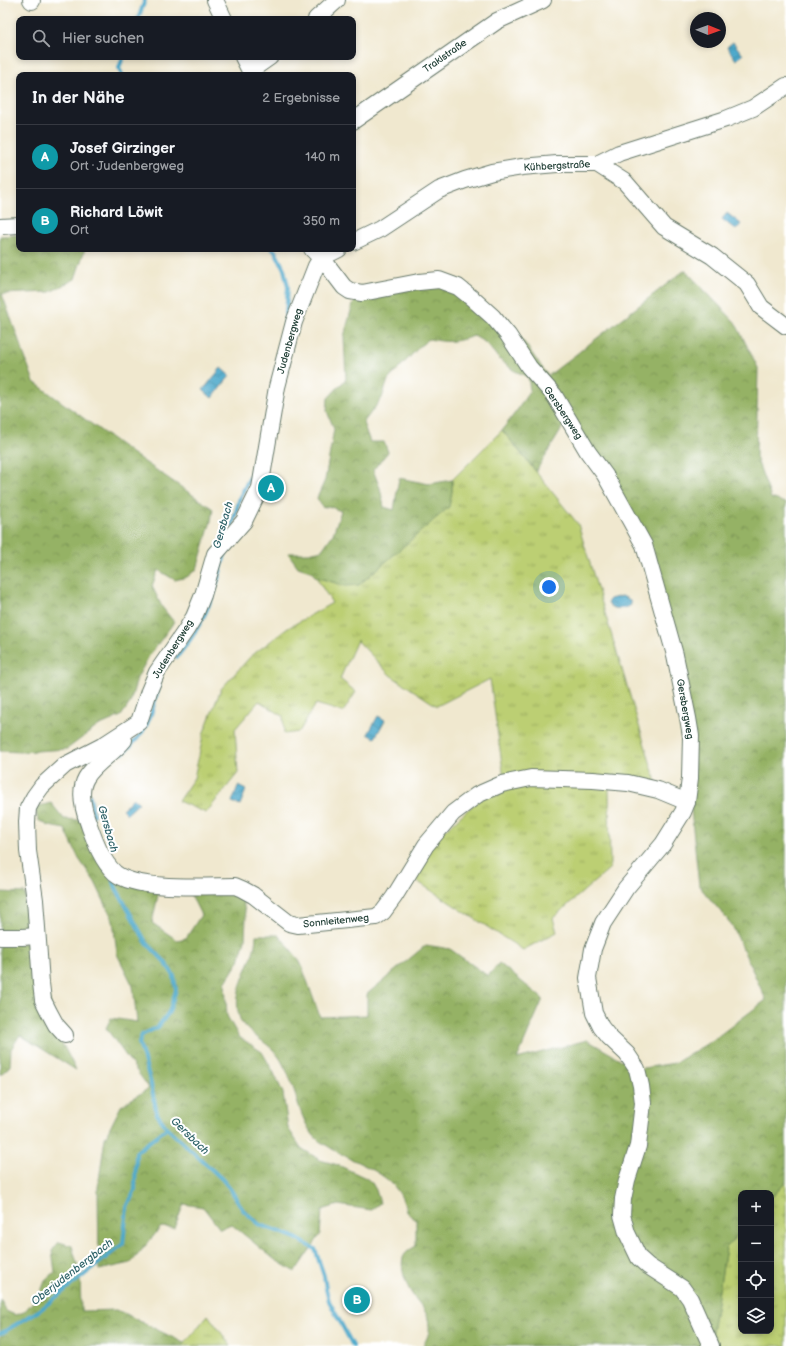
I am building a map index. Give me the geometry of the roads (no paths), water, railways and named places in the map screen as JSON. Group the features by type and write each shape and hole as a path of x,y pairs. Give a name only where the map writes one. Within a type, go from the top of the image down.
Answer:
{"street":[{"path":"215,0 223,16"},
{"path":"319,16 338,0"},
{"name":"Traklstraße","path":"356,119 496,21 543,0"},
{"path":"249,68 264,60"},
{"name":"Kühbergstraße","path":"356,241 380,230 440,190 471,178 492,172 522,167 557,164 597,164 619,153 726,120 753,108 786,86"},
{"path":"597,164 625,182 664,227 712,256 747,284 761,307 786,326"},
{"path":"0,226 16,225"},
{"name":"Judenbergweg","path":"139,722 157,672 191,623 203,595 215,554 244,521 260,488 275,398 292,331 316,266 316,254"},
{"name":"Gersbergweg","path":"316,254 344,287 350,291 362,293 429,280 448,282 458,287 493,317 508,335 529,367 557,400 588,452 605,475 644,545 675,655 688,718 691,736 691,754 687,802 671,832 626,888 603,923 593,949 588,978 594,1014 601,1027 609,1037 627,1054 637,1069 642,1086 643,1103 638,1146 627,1180 623,1199 622,1214 627,1233 639,1258 648,1266 682,1288 690,1299 710,1344"},
{"path":"65,1035 48,1012 43,1000 35,900 28,851 28,808 34,796 42,786 66,765 102,746 139,722"},
{"name":"Sonnleitenweg","path":"139,722 121,744 97,765 85,780 82,791 86,816 102,857 114,872 127,879 148,884 186,887 235,886 253,894 278,916 289,923 298,925 376,917 383,912 426,846 453,813 477,795 502,784 531,778 623,782 658,790 687,802"},
{"path":"0,937 22,938 37,936"}],"water":[{"path":"733,42 743,55 736,60 727,47"},
{"path":"727,213 741,224 736,230 722,219"},
{"path":"221,368 230,376 212,398 203,390"},
{"path":"622,596 630,600 631,605 626,608 619,609 608,604 610,599"},
{"path":"378,716 385,720 375,738 368,734"},
{"path":"238,786 246,790 240,805 232,802"},
{"path":"133,798 139,803 127,814 122,809"}],"waterway":[{"name":"Gersbach","path":"139,16 145,0"},
{"name":"Gersbach","path":"121,72 119,68 122,60"},
{"name":"Gersbach","path":"276,252 284,269 288,287 285,328"},
{"name":"Gersbach","path":"232,526 240,497 258,460"},
{"name":"Gersbach","path":"177,657 189,642 206,613 226,550"},
{"name":"Gersbach","path":"123,753 132,745 144,730 151,715 159,685"},
{"name":"Gersbach","path":"90,796 93,815"},
{"name":"Gersbach","path":"112,877 116,888 146,942 165,962 174,976 176,990 169,1012 158,1027 142,1035 139,1043 150,1080 157,1114 167,1128 222,1179 231,1190 243,1210 260,1225 292,1236 315,1249 324,1276 329,1301 353,1346"},
{"name":"Oberjudenbergbach","path":"0,1334 40,1310 123,1244 127,1207 135,1190 136,1152 167,1128"}],"place":[{"name":"Josef Girzinger","path":"271,488"},
{"name":"Richard Löwit","path":"357,1300"}]}
